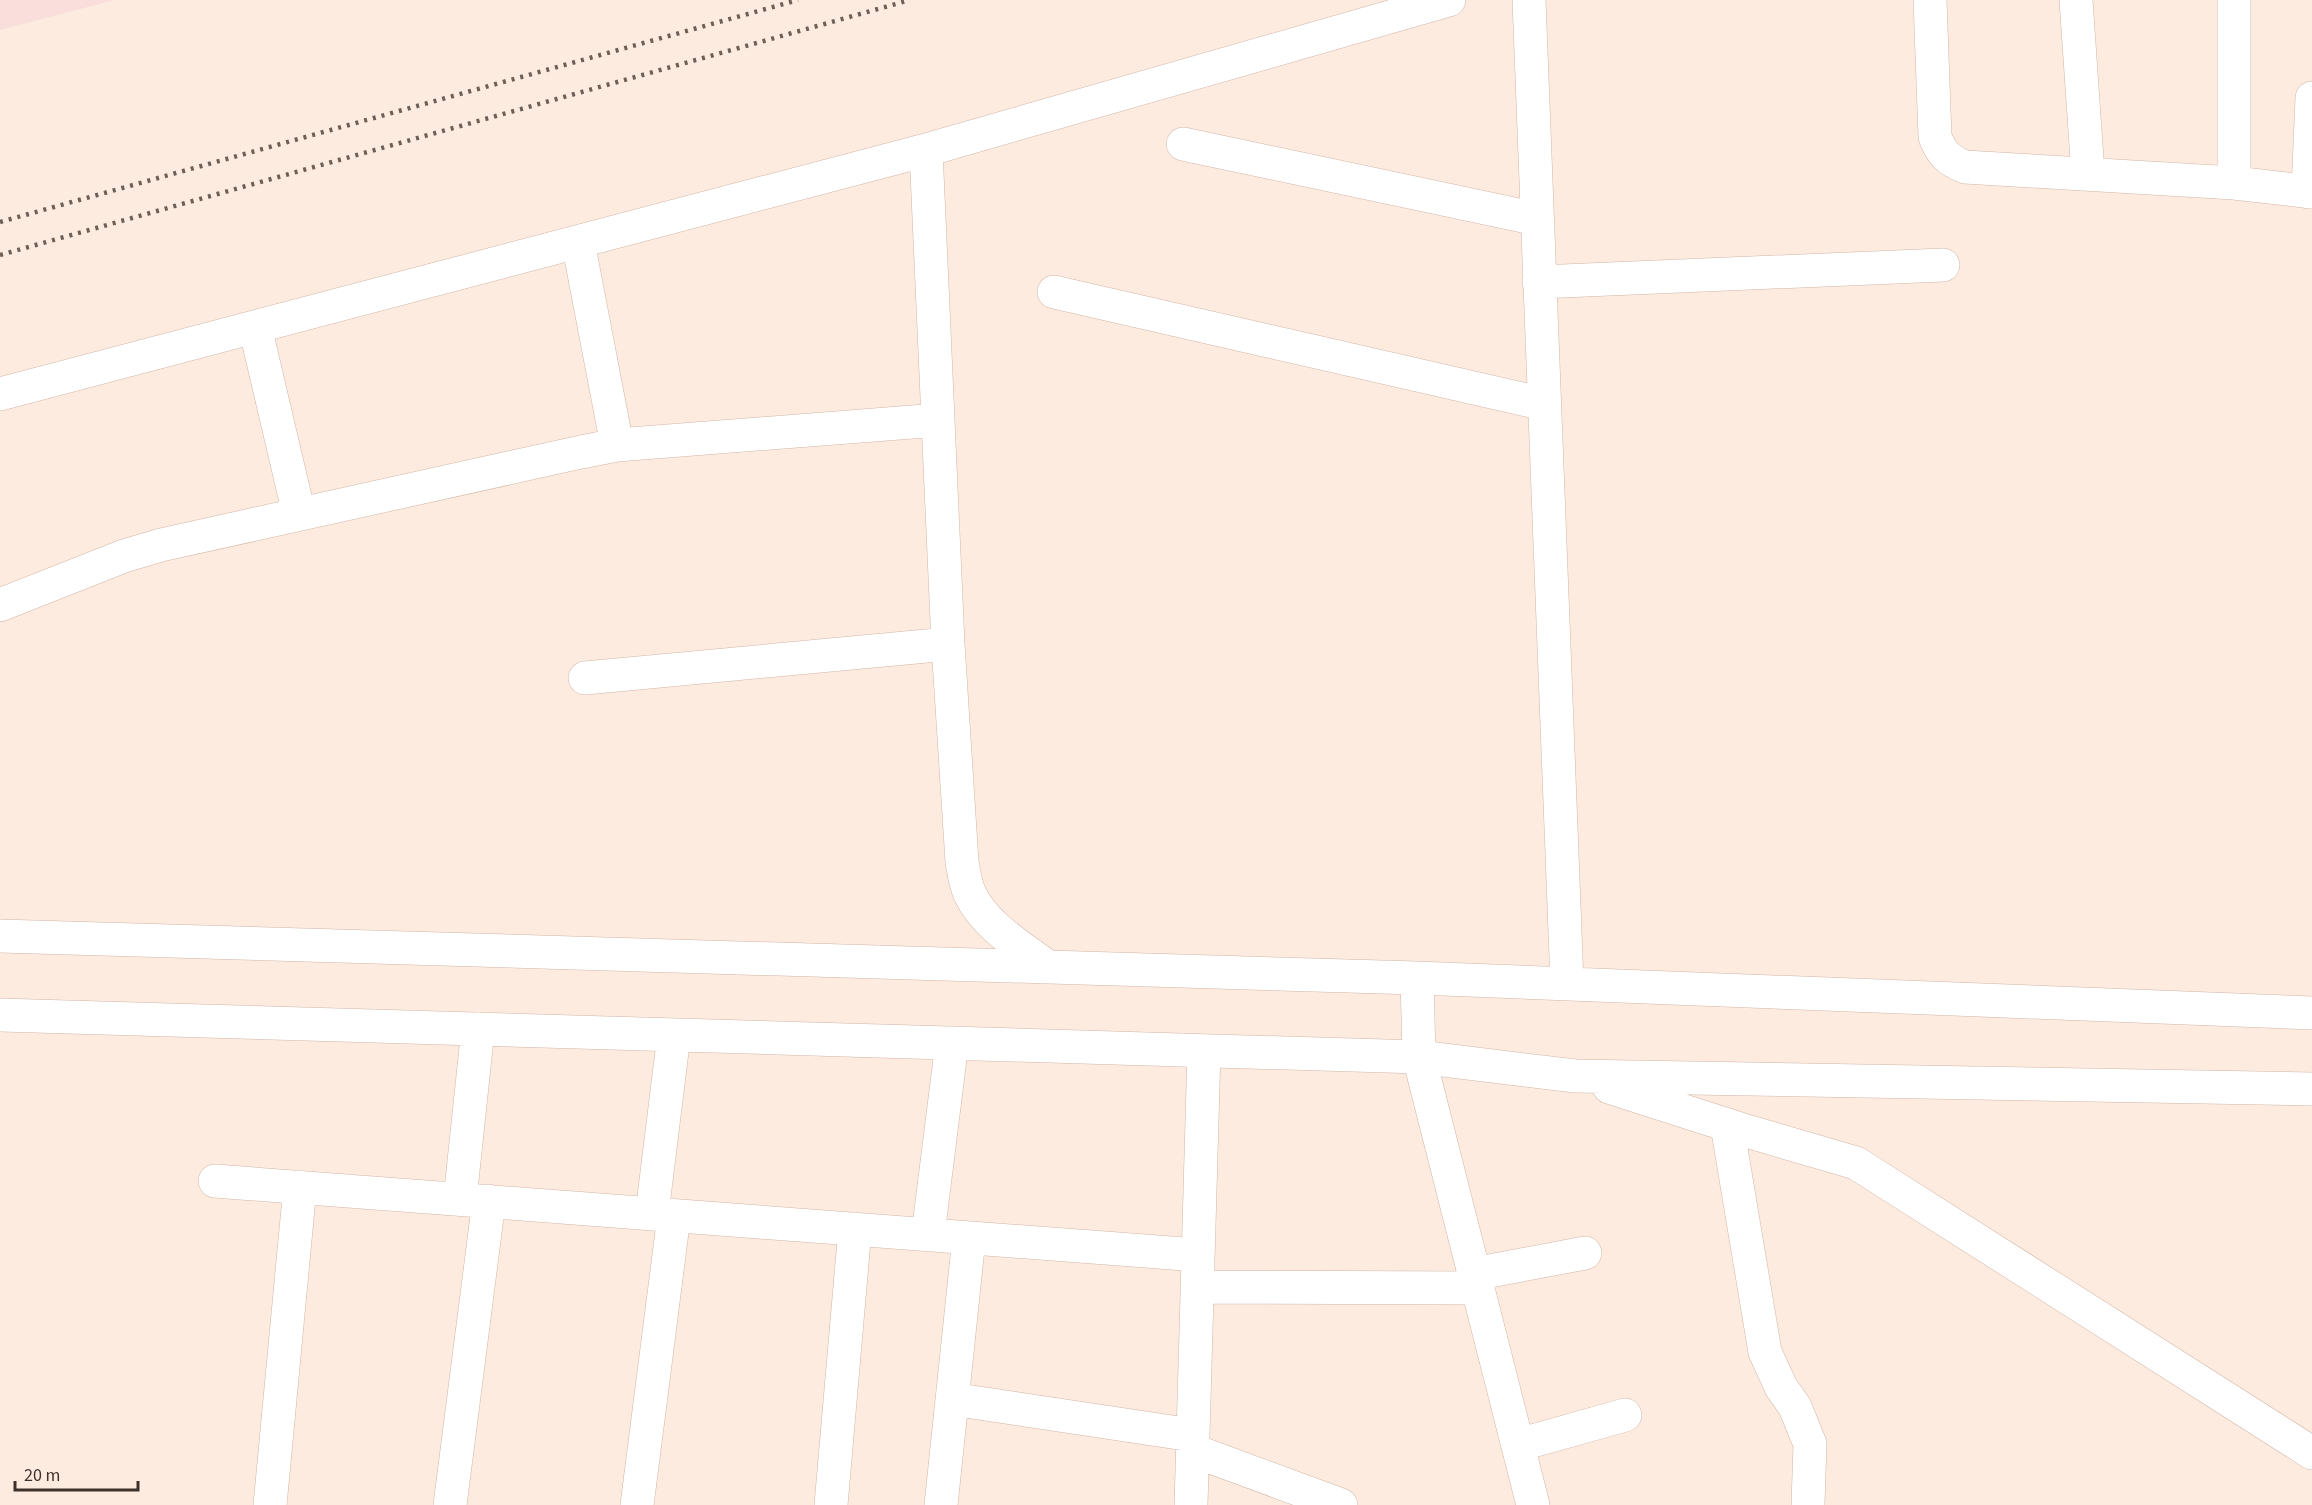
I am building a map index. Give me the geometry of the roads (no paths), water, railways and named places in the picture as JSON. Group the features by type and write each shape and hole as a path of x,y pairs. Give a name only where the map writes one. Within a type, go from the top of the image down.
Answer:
{"street":[{"path":"0,394 926,150 1449,0"},
{"path":"1529,0 1567,983"},
{"path":"1930,0 1935,137 1941,151 1950,161 1965,167 2234,183 2310,192 2312,98"},
{"path":"2076,0 2088,174"},
{"path":"2234,0 2234,183"},
{"path":"1183,144 1537,219"},
{"path":"926,150 948,644 962,862 968,891 976,906 992,924 1048,967"},
{"path":"578,242 617,445"},
{"path":"1539,282 1943,265"},
{"path":"1054,292 1544,404"},
{"path":"255,327 299,514"},
{"path":"0,604 124,556 161,545 617,445 938,420"},
{"path":"585,678 948,644"},
{"path":"0,936 1417,978 2312,1013"},
{"path":"1417,978 1419,1057 1533,1505"},
{"path":"0,1015 1419,1057 1575,1076 2312,1089"},
{"path":"450,1505 475,1200 478,1029"},
{"path":"637,1505 663,1215 674,1035"},
{"path":"928,1234 952,1043"},
{"path":"1191,1505 1204,1051"},
{"path":"1575,1076 1727,1125 1856,1163 2312,1453"},
{"path":"1727,1125 1765,1352 1781,1387 1795,1407 1810,1444 1808,1505"},
{"path":"215,1181 928,1234 1198,1271 1476,1281 1585,1253"},
{"path":"270,1505 300,1186"},
{"path":"831,1505 855,1229"},
{"path":"941,1505 969,1238"},
{"path":"952,1399 1192,1442 1341,1505"},
{"path":"1518,1445 1625,1415"}],"railway":[{"path":"0,222 798,0"},
{"path":"0,255 910,0"}]}
